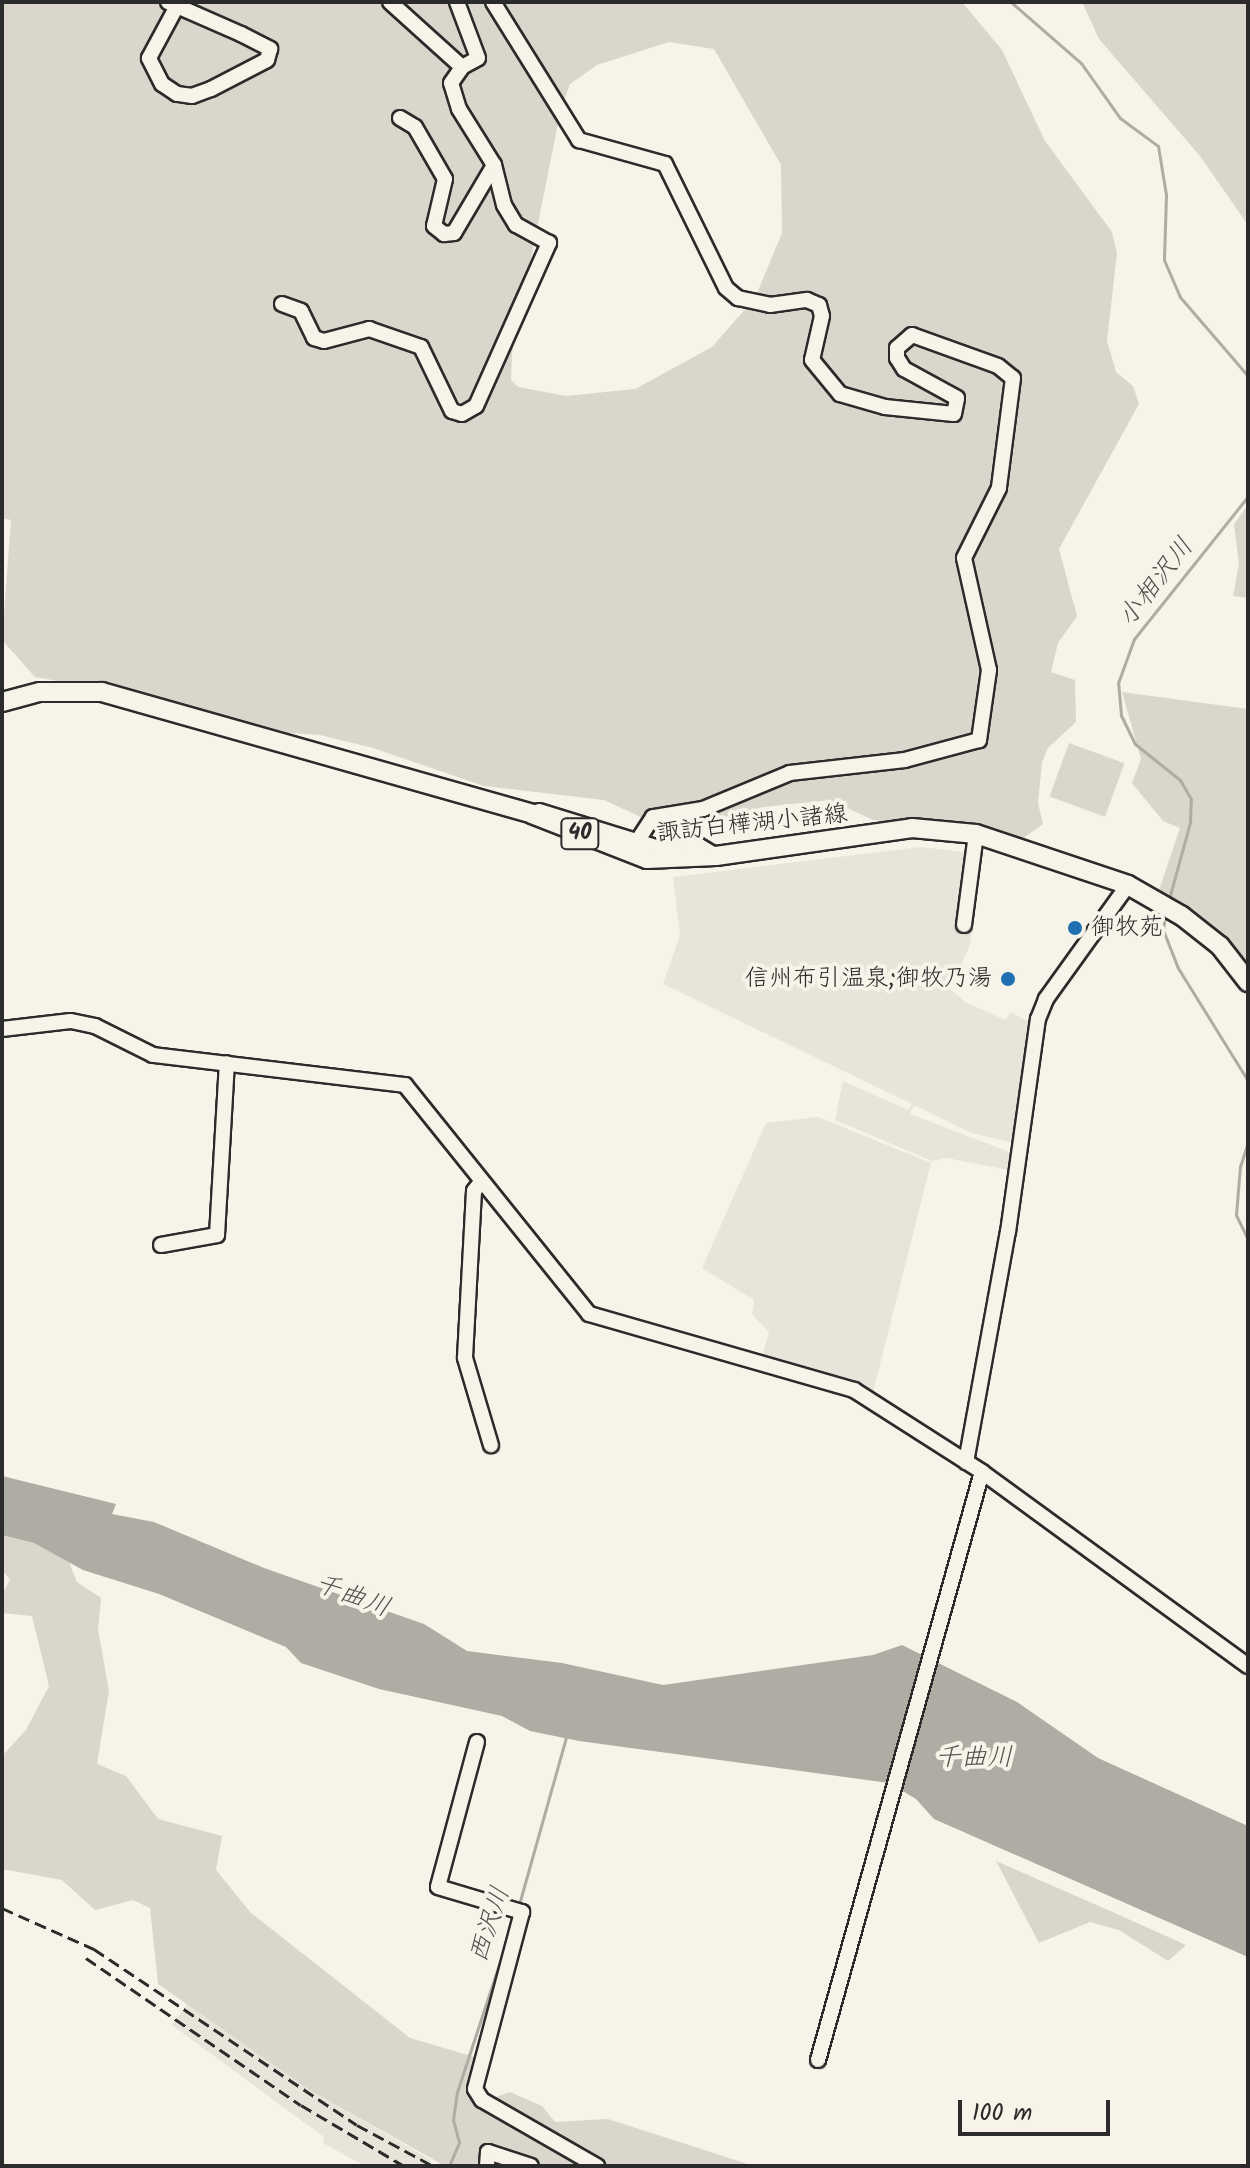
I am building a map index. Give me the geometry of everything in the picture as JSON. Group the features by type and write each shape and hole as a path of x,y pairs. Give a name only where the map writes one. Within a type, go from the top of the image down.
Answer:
{"main road":[{"name":"諏訪白樺湖小諸線","path":"2,702 40,692 102,692 532,814 647,859 716,856 912,828 976,834 1128,885 1160,902 1220,946 1248,982"}],"street":[{"path":"390,2 462,67"},
{"path":"282,304 301,311 314,338 324,341 369,329 421,347 452,411 462,414 476,406 549,243 516,225 504,205 494,165 459,109 451,83 462,67 478,58 477,47 457,2"},
{"path":"493,2 579,140 665,164 726,288 738,298 770,305 807,300 819,305 822,316 812,360 840,394 885,407 954,414 957,398 904,369 897,358 897,348 912,335 998,366 1013,378 999,488 964,558 989,670 979,740 905,760 790,773 703,809 653,817 638,840"},
{"path":"180,5 270,49 267,60 211,89 192,96 177,94 162,84 149,58 180,5"},
{"path":"400,118 415,127 445,179 434,226 444,234 454,233 494,165"},
{"path":"532,814 542,809 656,847 698,845 716,856"},
{"path":"964,925 976,834"},
{"path":"966,1462 1008,1232 1038,1019 1046,999 1128,885"},
{"path":"9,1029 71,1021 95,1026 153,1055 405,1085 589,1314 840,1384 982,1472 1248,1666"},
{"path":"161,1245 217,1235 227,1063"},
{"path":"481,1182 474,1191 465,1358 491,1445"},
{"path":"818,2060 982,1472"},
{"path":"477,1742 438,1887 522,1912 475,2089 482,2100 597,2166"},
{"path":"487,2166 488,2152 531,2166"}],"shaded area":[{"path":"2,2 962,2 1002,50 1045,141 1112,232 1117,253 1107,341 1116,372 1133,386 1139,404 1059,549 1077,616 1058,643 1051,672 1075,680 1076,722 1048,748 1042,762 1038,803 1043,824 1022,839 995,831 873,820 830,800 764,807 673,832 604,800 484,786 373,748 320,735 263,731 166,700 35,677 2,640 11,520 2,518","holes":["669,42 714,49 781,165 782,233 755,298 712,347 635,389 566,396 518,387 511,380 512,354 561,109 570,84 597,65"]},
{"path":"1082,2 1248,2 1248,225 1200,156 1099,39"},
{"path":"1248,505 1248,598 1233,596 1239,564 1234,524"},
{"path":"1122,692 1248,709 1248,972 1158,893 1180,828 1163,821 1132,783 1141,759"},
{"path":"1069,743 1124,763 1105,817 1050,797"},
{"path":"921,847 987,855 981,858 970,945 950,989 965,1002 1005,1020 1011,1012 1027,1021 1034,1014 1015,1143 971,1133 914,1105 910,1114 1012,1153 1009,1170 947,1158 932,1161 835,1120 843,1081 908,1110 912,1104 663,984 680,935 673,877"},
{"path":"818,1117 931,1163 872,1396 762,1358 769,1332 752,1314 754,1300 702,1268 766,1123"},
{"path":"2,1535 34,1543 69,1562 77,1582 101,1598 98,1629 109,1691 97,1764 126,1776 158,1819 222,1836 216,1870 251,1913 410,2038 478,2058 469,2083 473,2096 493,2098 510,2092 542,2106 555,2122 608,2119 754,2166 445,2166 311,2091 158,1984 150,1908 133,1900 95,1910 62,1880 2,1869 2,1756 26,1730 49,1686 32,1616 2,1613 2,1594 10,1580 2,1570"},
{"path":"996,1861 1186,1945 1168,1961 1119,1930 1090,1922 1039,1943"},
{"path":"188,2003 311,2091 431,2160 429,2166 365,2166 323,2143 324,2137 172,2025"}],"water":[{"name":"千曲川","path":"2,1476 116,1504 112,1514 154,1522 264,1568 424,1624 467,1651 562,1663 663,1685 873,1655 902,1645 1017,1702 1098,1758 1248,1826 1248,1957 934,1819 916,1799 889,1783 579,1741 530,1731 502,1716 379,1689 301,1663 286,1647 159,1594 83,1570 34,1543 2,1535"}],"waterway":[{"name":"小相沢川","path":"1011,2 1081,63 1120,118 1158,146 1166,195 1164,260 1180,297 1248,376"},
{"name":"小相沢川","path":"1169,899 1190,822 1191,799 1180,780 1135,744 1121,715 1118,683 1134,639 1248,496"},
{"name":"小相沢川","path":"1165,914 1163,930 1178,968 1248,1081"},
{"name":"小相沢川","path":"1248,1142 1240,1166 1236,1215 1248,1240"},
{"name":"西沢川","path":"518,1908 567,1734"},
{"name":"西沢川","path":"449,2166 459,2142 453,2120 457,2092 509,1934"}],"railway":[{"path":"2,1908 94,1949 357,2125 433,2166"},
{"path":"86,1958 301,2105 404,2166"}],"place":[{"name":"御牧苑","path":"1075,928"},
{"name":"信州布引温泉;御牧乃湯","path":"1008,979"}]}
